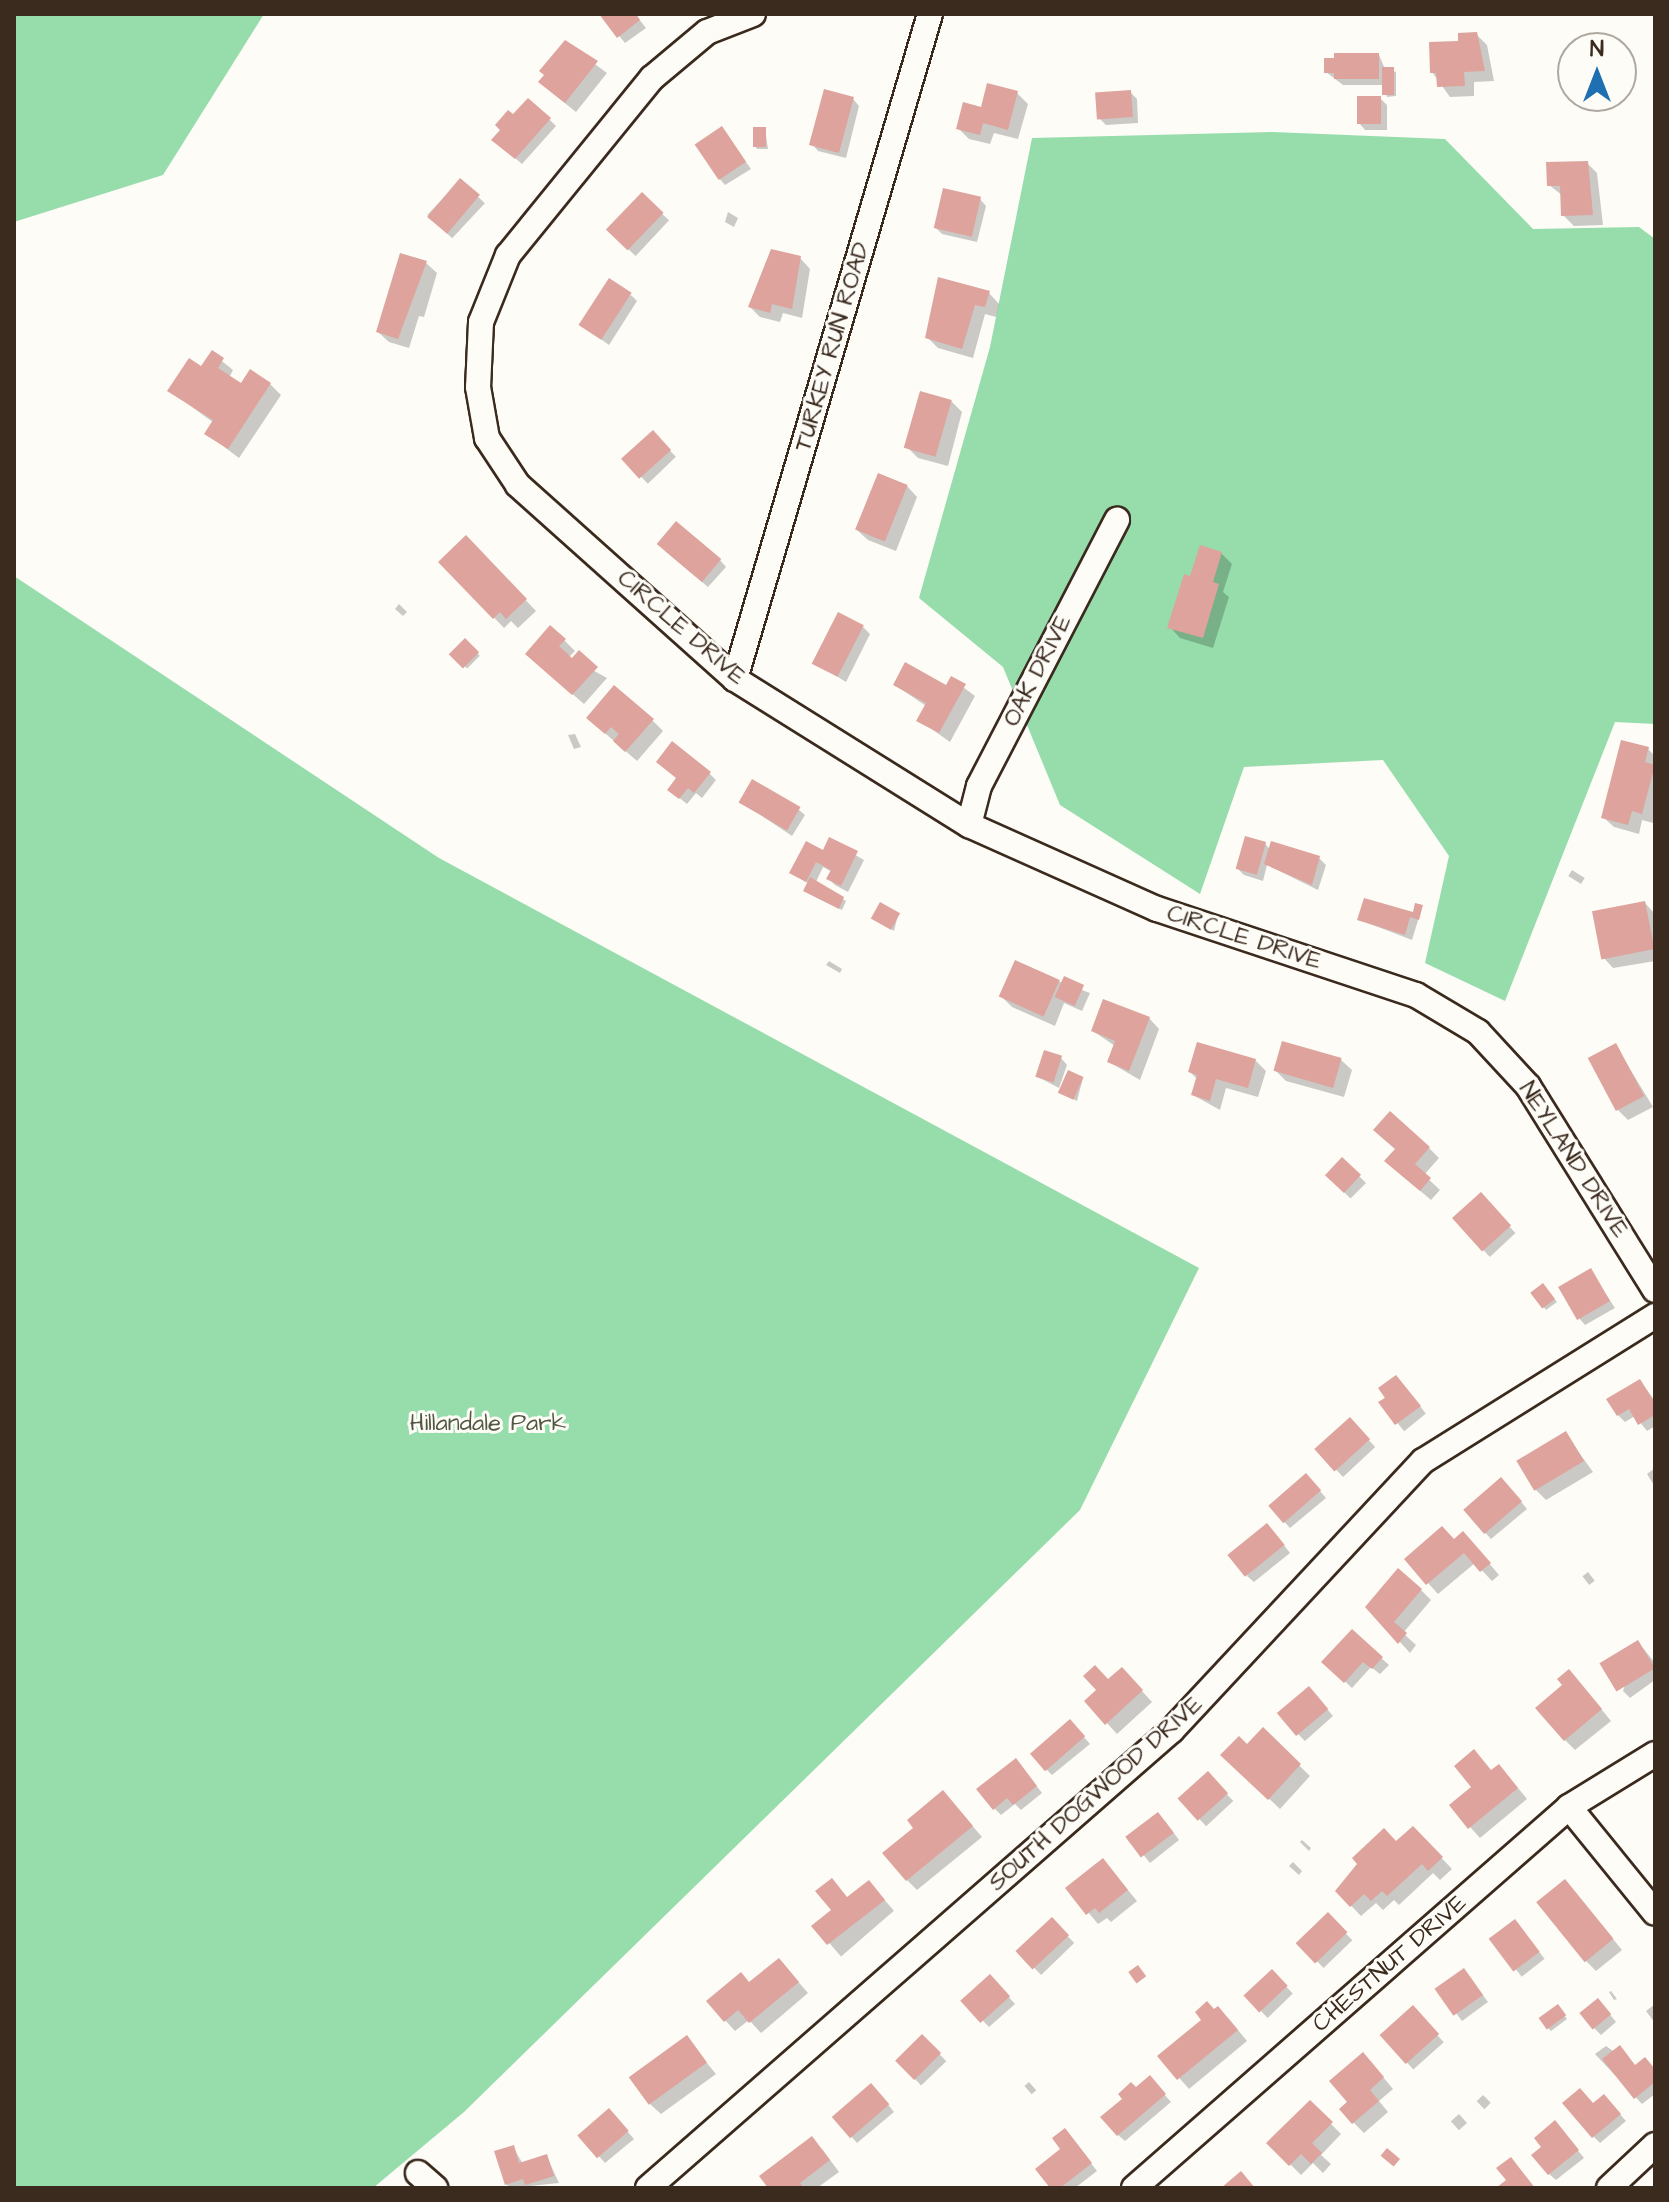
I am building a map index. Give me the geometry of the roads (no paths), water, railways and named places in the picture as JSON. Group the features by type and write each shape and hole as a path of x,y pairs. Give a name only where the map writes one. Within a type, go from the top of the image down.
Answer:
{"street":[{"name":"CIRCLE DRIVE","path":"753,14 702,23 652,78 508,255 481,322 478,387 487,438 518,485 735,679 969,825 1157,909 1416,995 1483,1037"},
{"name":"TURKEY RUN ROAD","path":"735,679 930,14"},
{"name":"OAK DRIVE","path":"969,825 979,786 1117,520"},
{"name":"NEYLAND DRIVE","path":"1483,1037 1528,1086 1655,1290"},
{"name":"SOUTH DOGWOOD DRIVE","path":"648,2188 1172,1730 1423,1461 1655,1316"},
{"name":"CHESTNUT DRIVE","path":"1134,2188 1569,1807 1655,1754"},
{"path":"1569,1807 1655,1913"},
{"path":"1609,2188 1655,2145"}],"park label":[{"name":"Hillandale Park","path":"488,1424"}]}
